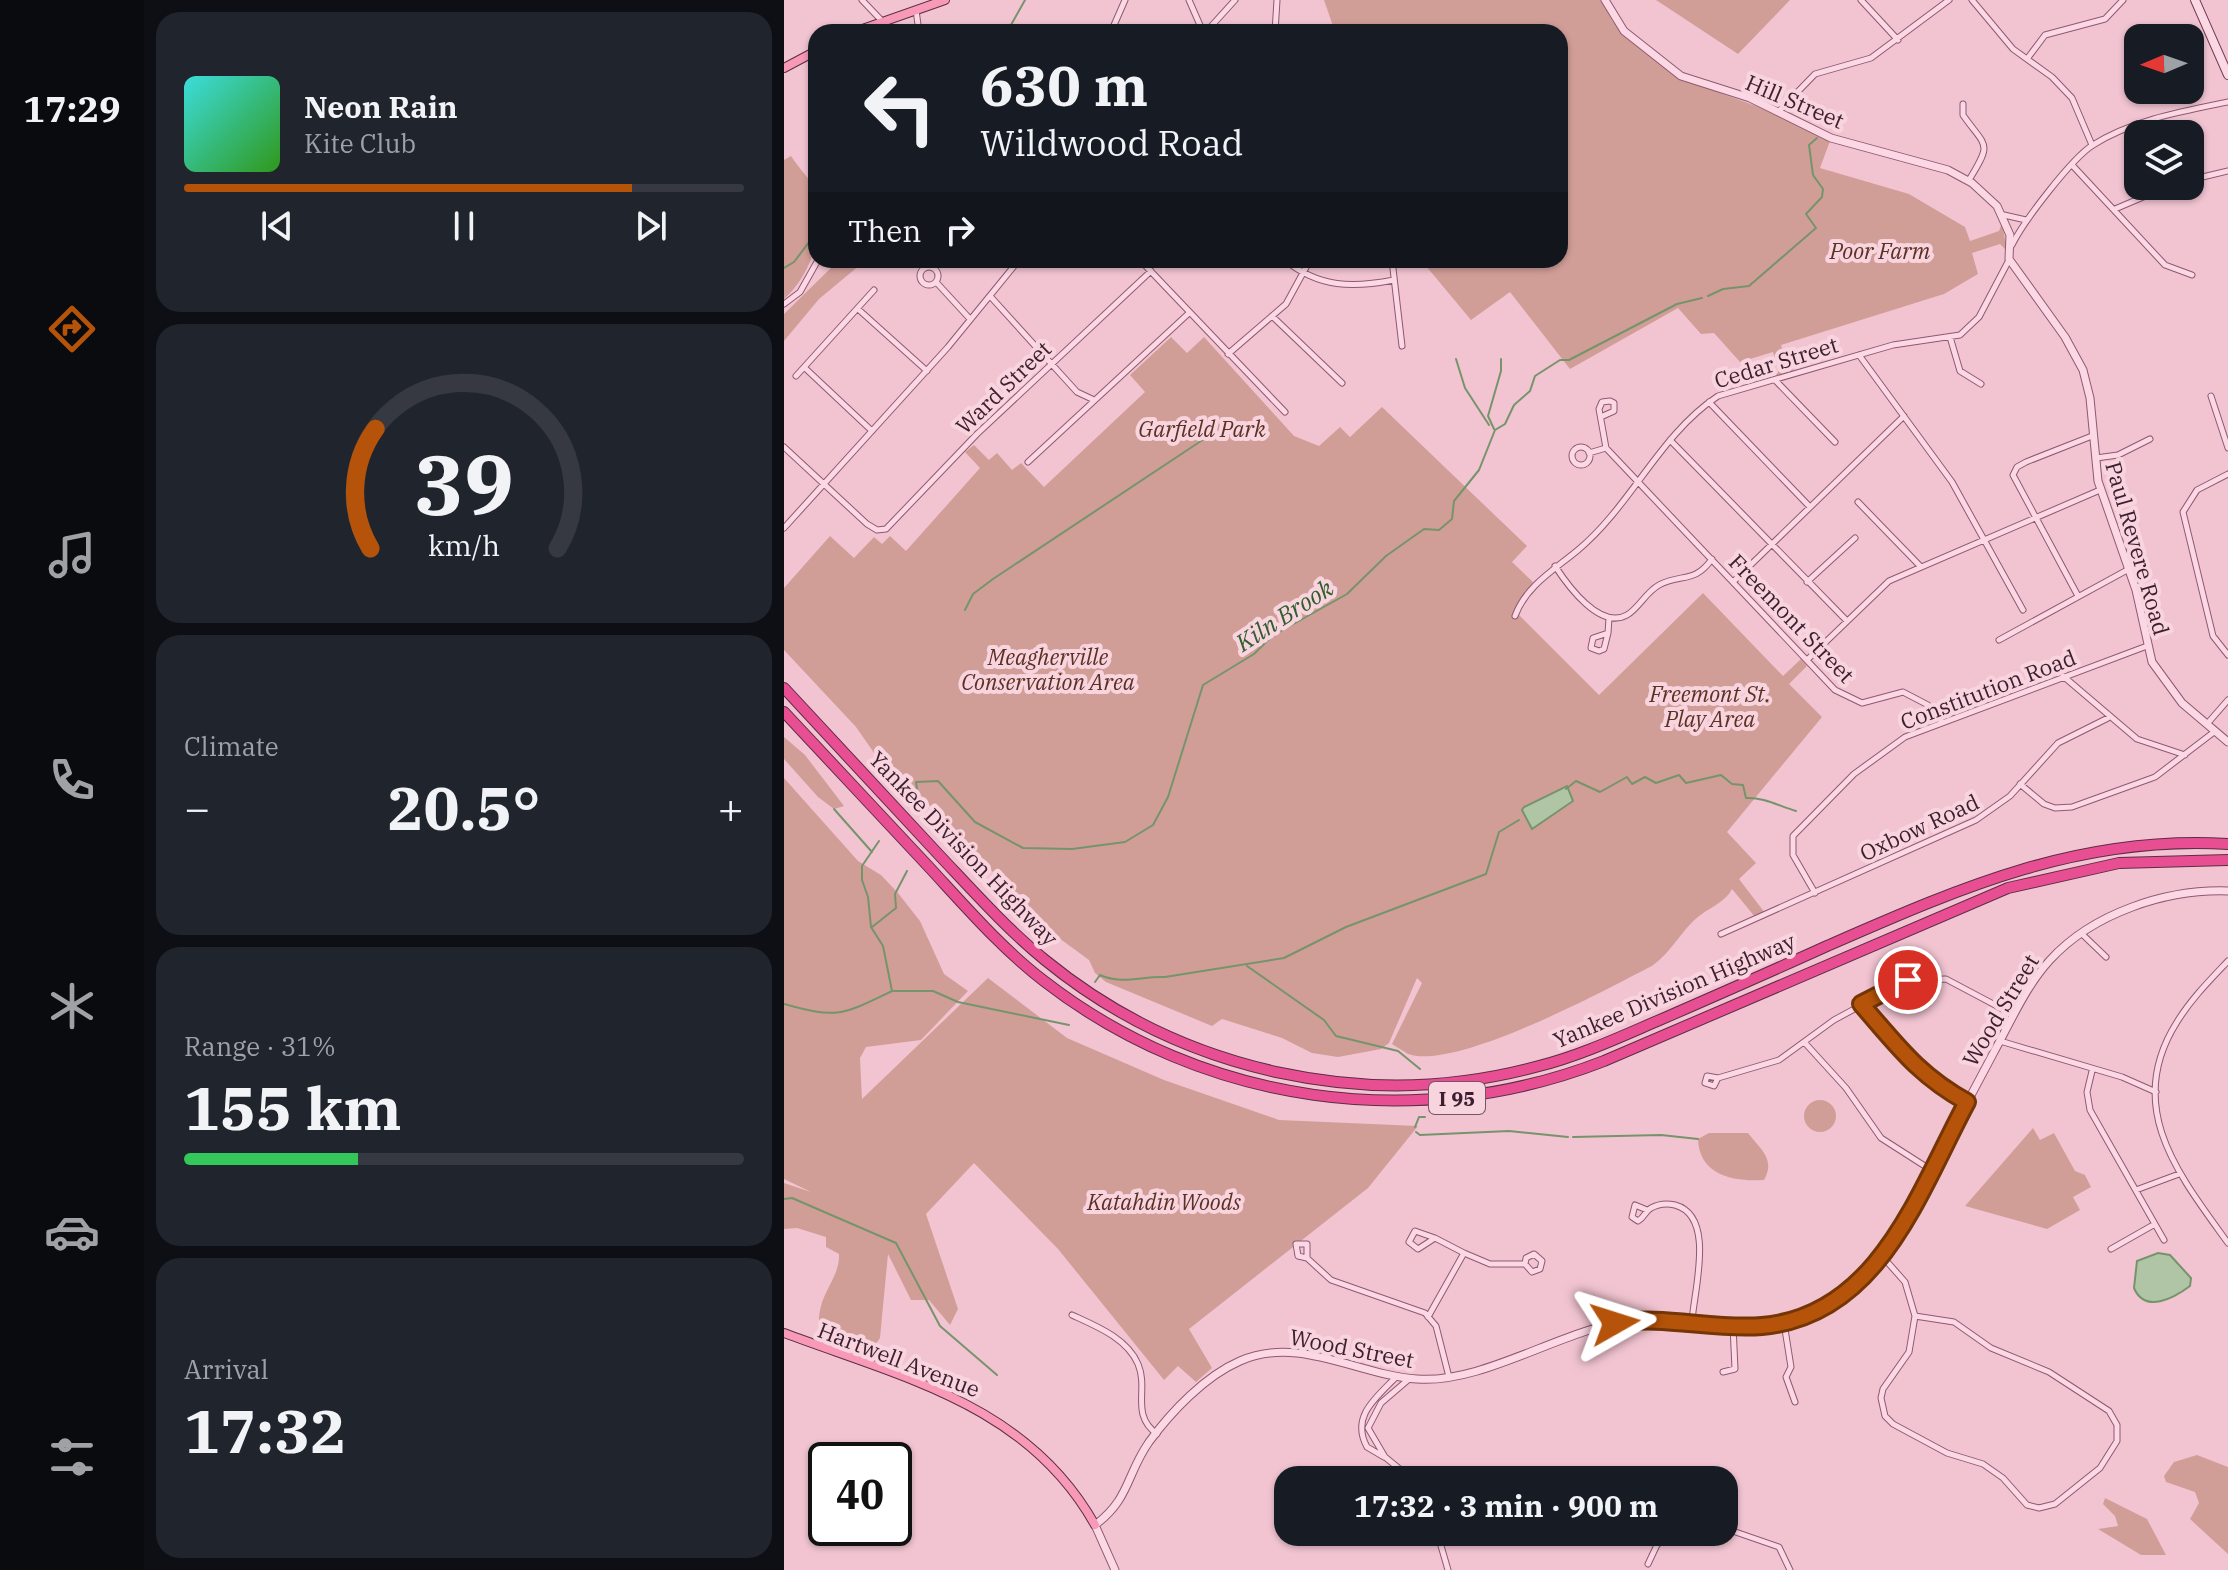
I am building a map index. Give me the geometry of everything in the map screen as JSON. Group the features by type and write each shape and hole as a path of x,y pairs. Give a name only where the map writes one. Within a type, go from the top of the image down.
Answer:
{"highway":[{"name":"Yankee Division Highway","path":"784,688 1003,922 1078,986 1121,1014 1190,1047 1249,1066 1329,1082 1428,1084 1478,1079 1538,1067 1614,1040 1939,897 2002,874 2115,848 2228,844"},
{"name":"Yankee Division Highway","path":"784,712 988,931 1071,1001 1124,1033 1195,1065 1259,1085 1339,1099 1453,1099 1539,1083 1604,1061 1955,908 2017,885 2129,862 2228,860"}],"main road":[{"path":"876,24 945,0"},
{"path":"2195,0 2228,75"},
{"path":"784,68 808,55"},
{"name":"Hartwell Avenue","path":"784,1333 935,1389 983,1411 1033,1447 1080,1499 1095,1525"}],"street":[{"path":"862,0 882,22"},
{"path":"917,0 918,24"},
{"path":"1114,24 1125,0"},
{"path":"1189,0 1200,24"},
{"path":"1212,24 1235,0"},
{"path":"1276,24 1277,0"},
{"name":"Hill Street","path":"1605,0 1624,31 1671,70 1778,112 1831,138 1938,166 1969,180 2004,215"},
{"path":"1861,0 1898,40"},
{"path":"1778,112 1815,74 1871,58 1949,0"},
{"path":"1972,0 2013,49 2072,98 2092,145"},
{"path":"2027,59 2045,35 2105,19 2123,0"},
{"path":"1981,384 1960,371 1950,337 1975,322 2027,220 2073,166 2092,145 2162,117 2228,102"},
{"path":"1963,104 1963,115 1982,135 1984,144 1982,159 1969,180"},
{"path":"2073,166 2165,265 2192,275"},
{"path":"2204,177 2228,171"},
{"path":"2115,209 2136,200"},
{"path":"2012,245 2004,215 2027,220"},
{"name":"Paul Revere Road","path":"2009,259 2078,358 2090,398 2094,458 2101,489 2129,568 2147,646 2156,669 2170,690 2228,742"},
{"path":"784,304 800,292 814,268"},
{"path":"784,528 927,371 1013,268"},
{"path":"1148,268 1285,412"},
{"path":"1296,268 1341,286 1394,280"},
{"path":"1228,354 1286,304 1307,268"},
{"path":"1393,268 1402,346"},
{"name":"Ward Street","path":"823,483 867,524 883,531 1051,363 1151,271"},
{"path":"936,282 948,299 970,319"},
{"path":"796,376 874,290"},
{"path":"990,296 1077,392 1092,399"},
{"path":"858,309 927,371"},
{"path":"1028,462 1092,399 1108,392 1189,313"},
{"path":"1272,316 1342,383"},
{"name":"Cedar Street","path":"1515,616 1532,589 1602,526 1670,440 1718,396 1893,345 1950,337"},
{"path":"1859,355 1952,482 2023,610"},
{"path":"805,368 872,431"},
{"path":"1776,381 1835,442"},
{"path":"2211,396 2228,448"},
{"path":"1709,402 1810,507"},
{"path":"1589,453 1606,448 1603,416"},
{"path":"1733,582 1904,416"},
{"path":"2078,596 2013,479 2017,467 2092,436"},
{"path":"2094,458 2118,455 2150,439"},
{"path":"1670,440 1847,621"},
{"path":"784,447 823,483"},
{"name":"Freemont Street","path":"1606,448 1835,690 1862,703 1903,692 1928,705 1942,722"},
{"path":"2228,474 2197,490 2183,512 2213,636 2228,655"},
{"path":"1808,659 1889,581 2101,489"},
{"path":"1858,502 1921,567"},
{"path":"1807,582 1855,538"},
{"path":"1555,566 1582,599 1609,618 1628,614 1663,583 1692,578 1712,559"},
{"path":"1999,640 2129,568"},
{"path":"1608,633 1609,618"},
{"name":"Constitution Road","path":"1815,893 1793,855 1791,846 1796,831 1878,754 1905,737 1942,722 2147,646"},
{"path":"2063,676 2108,718 2137,739 2186,755"},
{"path":"2206,724 2228,700"},
{"name":"Oxbow Road","path":"1721,934 1976,820 2002,804 2058,743 2108,718"},
{"path":"2019,784 2044,804 2063,809 2145,781 2186,755 2214,732"},
{"name":"Wood Street","path":"1095,1525 1120,1503 1140,1458 1157,1434 1212,1377 1263,1353 1310,1355 1409,1378 1449,1377 1615,1323 1655,1319 1733,1326 1784,1323 1834,1303 1863,1280 1882,1256 2014,1015 2046,965 2081,933 2115,915 2195,892 2228,891"},
{"path":"2081,933 2106,957"},
{"path":"2228,961 2188,1005 2171,1032 2159,1063 2156,1092 2160,1131 2179,1174 2228,1243"},
{"path":"1718,1078 1779,1060 1861,1004 1908,980 1935,978 1964,987 2014,1015"},
{"path":"1861,1004 1919,1071 1935,1085 1967,1102"},
{"path":"2000,1041 2092,1071 2122,1077 2156,1092"},
{"path":"1805,1043 1846,1088 1881,1138 1931,1170"},
{"path":"2092,1071 2087,1092 2090,1110 2164,1240"},
{"path":"2136,1190 2179,1174"},
{"path":"1647,1210 1663,1204 1679,1206 1698,1225 1700,1241 1692,1322"},
{"path":"2111,1249 2155,1224"},
{"path":"1435,1238 1418,1249 1409,1242 1415,1231 1435,1238 1490,1264 1525,1264"},
{"path":"1428,1317 1464,1253"},
{"path":"1882,1256 1905,1282 1915,1316 1909,1352 1883,1389 1881,1398 1885,1416 1893,1424 1947,1453 1983,1464 2003,1478 2027,1505 2039,1508 2055,1504 2100,1468 2117,1441 2117,1425 2109,1411 2049,1372 1991,1348 1954,1322 1915,1316"},
{"path":"1307,1258 1331,1280 1415,1308 1428,1317 1436,1326 1449,1377"},
{"path":"1072,1315 1112,1335 1137,1361 1141,1372 1141,1412 1145,1425 1157,1434"},
{"path":"1784,1323 1791,1367 1786,1377 1795,1402"},
{"path":"1723,1372 1735,1369 1733,1326"},
{"path":"1396,1466 1367,1447 1361,1421 1371,1402 1398,1376"},
{"path":"1385,1457 1370,1437 1369,1420 1381,1403 1409,1378"},
{"name":"Hartwell Avenue","path":"1095,1525 1115,1570"},
{"path":"1738,1533 1779,1547 1790,1570"},
{"path":"1441,1546 1448,1570"},
{"path":"1648,1564 1657,1546"}],"green space":[{"name":"Poor Farm","path":"1324,0 1601,0 1613,22 1631,41 1684,80 1756,106 1830,141 1820,168 1909,194 1965,227 1970,241 1999,231 2002,223 2007,251 2000,244 1972,253 1978,274 1944,294 1781,345 1787,366 1794,370 1775,376 1779,371 1773,352 1740,362 1714,333 1701,334 1678,308 1570,369 1510,292 1471,320 1428,268 1568,268 1568,24 1332,24"},
{"path":"1656,0 1790,0 1738,54"},
{"path":"791,156 808,178 808,266 784,299 784,160"},
{"path":"831,268 856,268 819,299 784,341 784,314"},
{"path":"1171,337 1187,353 1204,337 1294,436 1319,446 1340,427 1350,437 1382,407 1527,546 1512,562 1533,582 1514,610 1599,695 1703,593 1783,676 1801,659 1807,666 1789,684 1822,717 1727,832 1756,863 1739,879 1765,913 1755,917 1732,889 1723,900 1695,919 1652,966 1567,1009 1460,1051 1430,1056 1408,1054 1392,1044 1422,983 1417,978 1389,1043 1381,1049 1338,1057 1312,1053 1282,1038 1222,1019 1212,1026 1106,982 1095,973 1089,960 1048,930 912,787 895,783 856,727 784,650 784,588 830,536 854,558 874,537 882,544 890,536 906,551 980,468 965,452 974,445 989,460 997,453 1012,470 1021,463 1044,487 1145,392 1130,375"},
{"path":"784,737 805,755 844,806 834,809 818,797 784,759"},
{"name":"Katahdin Woods","path":"784,778 858,861 881,875 898,893 920,921 944,974 968,991 921,1040 866,1047 860,1058 862,1099 988,978 1067,1038 1164,1080 1279,1120 1418,1126 1368,1188 1189,1329 1212,1368 1196,1382 1178,1366 1164,1380 1058,1249 974,1163 926,1214 958,1309 950,1325 929,1300 911,1300 888,1254 880,1338 872,1349 846,1346 819,1324 822,1304 836,1271 839,1254 826,1247 826,1237 797,1228 784,1229 784,1183 811,1192 784,1179"},
{"path":"1820,1100 1831,1105 1836,1116 1831,1127 1820,1132 1809,1127 1804,1116 1809,1105"},
{"path":"2033,1128 2040,1140 2054,1133 2075,1171 2085,1175 2091,1187 2073,1197 2080,1210 2047,1229 1965,1206"},
{"path":"1709,1133 1748,1133 1767,1160 1764,1180 1741,1180 1711,1168 1704,1161 1698,1139"},
{"path":"2197,1455 2228,1467 2228,1554 2190,1519 2199,1503 2195,1492 2166,1482 2164,1476 2174,1462"},
{"path":"2105,1498 2147,1519 2166,1555 2141,1555 2098,1529 2118,1526 2115,1516 2103,1504"}],"shaded area":[{"path":"1567,786 1573,801 1532,829 1522,810 1524,807"},
{"path":"2158,1253 2170,1255 2191,1278 2190,1286 2183,1291 2168,1299 2152,1302 2139,1296 2134,1288 2137,1261"}],"waterway":[{"path":"1012,24 1025,0"},
{"name":"Kiln Brook","path":"1708,296 1723,289 1749,286 1816,228 1806,214 1822,197 1823,189 1813,175 1809,145 1817,138"},
{"path":"784,268 794,262 808,244"},
{"name":"Kiln Brook","path":"920,809 916,782 938,781 975,822 1023,848 1072,849 1125,842 1153,825 1168,797 1203,685 1254,654 1272,636 1347,594 1386,556 1424,529 1439,530 1452,519 1454,501 1479,470 1495,430 1505,424 1514,405 1530,391 1535,376 1560,360 1569,360 1677,304 1702,298"},
{"path":"1456,359 1465,388 1489,425"},
{"path":"1494,429 1488,416 1501,371 1501,359"},
{"path":"965,610 973,594 993,579 1207,437"},
{"name":"Kiln Brook","path":"1566,789 1576,781 1600,792 1627,777 1632,784 1645,777 1656,783 1679,775 1686,783 1721,775 1732,784 1743,785 1746,798 1765,800 1796,811"},
{"path":"834,809 872,852"},
{"name":"Kiln Brook","path":"1095,982 1100,975 1124,980 1165,977 1284,958 1346,927 1486,874 1499,832 1519,820"},
{"name":"Kiln Brook","path":"784,1004 817,1012 840,1012 892,991 883,946 871,927 868,897 862,880 862,866 879,841"},
{"name":"Kiln Brook","path":"872,927 896,908 895,894 907,871"},
{"path":"1247,966 1324,1020 1336,1036 1398,1051 1420,1069"},
{"name":"Kiln Brook","path":"892,991 933,991 958,1002 1069,1025"},
{"path":"1415,1127 1419,1117 1425,1117"},
{"path":"1416,1132 1420,1135 1509,1131 1568,1137"},
{"path":"1573,1137 1661,1135 1698,1139"},
{"path":"784,1199 792,1198 896,1243 940,1326 997,1375"}],"route":[{"path":"1615,1323 1655,1319 1733,1326 1784,1323 1834,1303 1874,1268 1896,1235 1967,1102 1935,1085 1919,1071 1861,1004 1908,980"}],"park label":[{"name":"Garfield Park","path":"1202,428"},
{"name":"Meagherville Conservation Area","path":"1048,668"},
{"name":"Freemont St. Play Area","path":"1710,706"}]}
